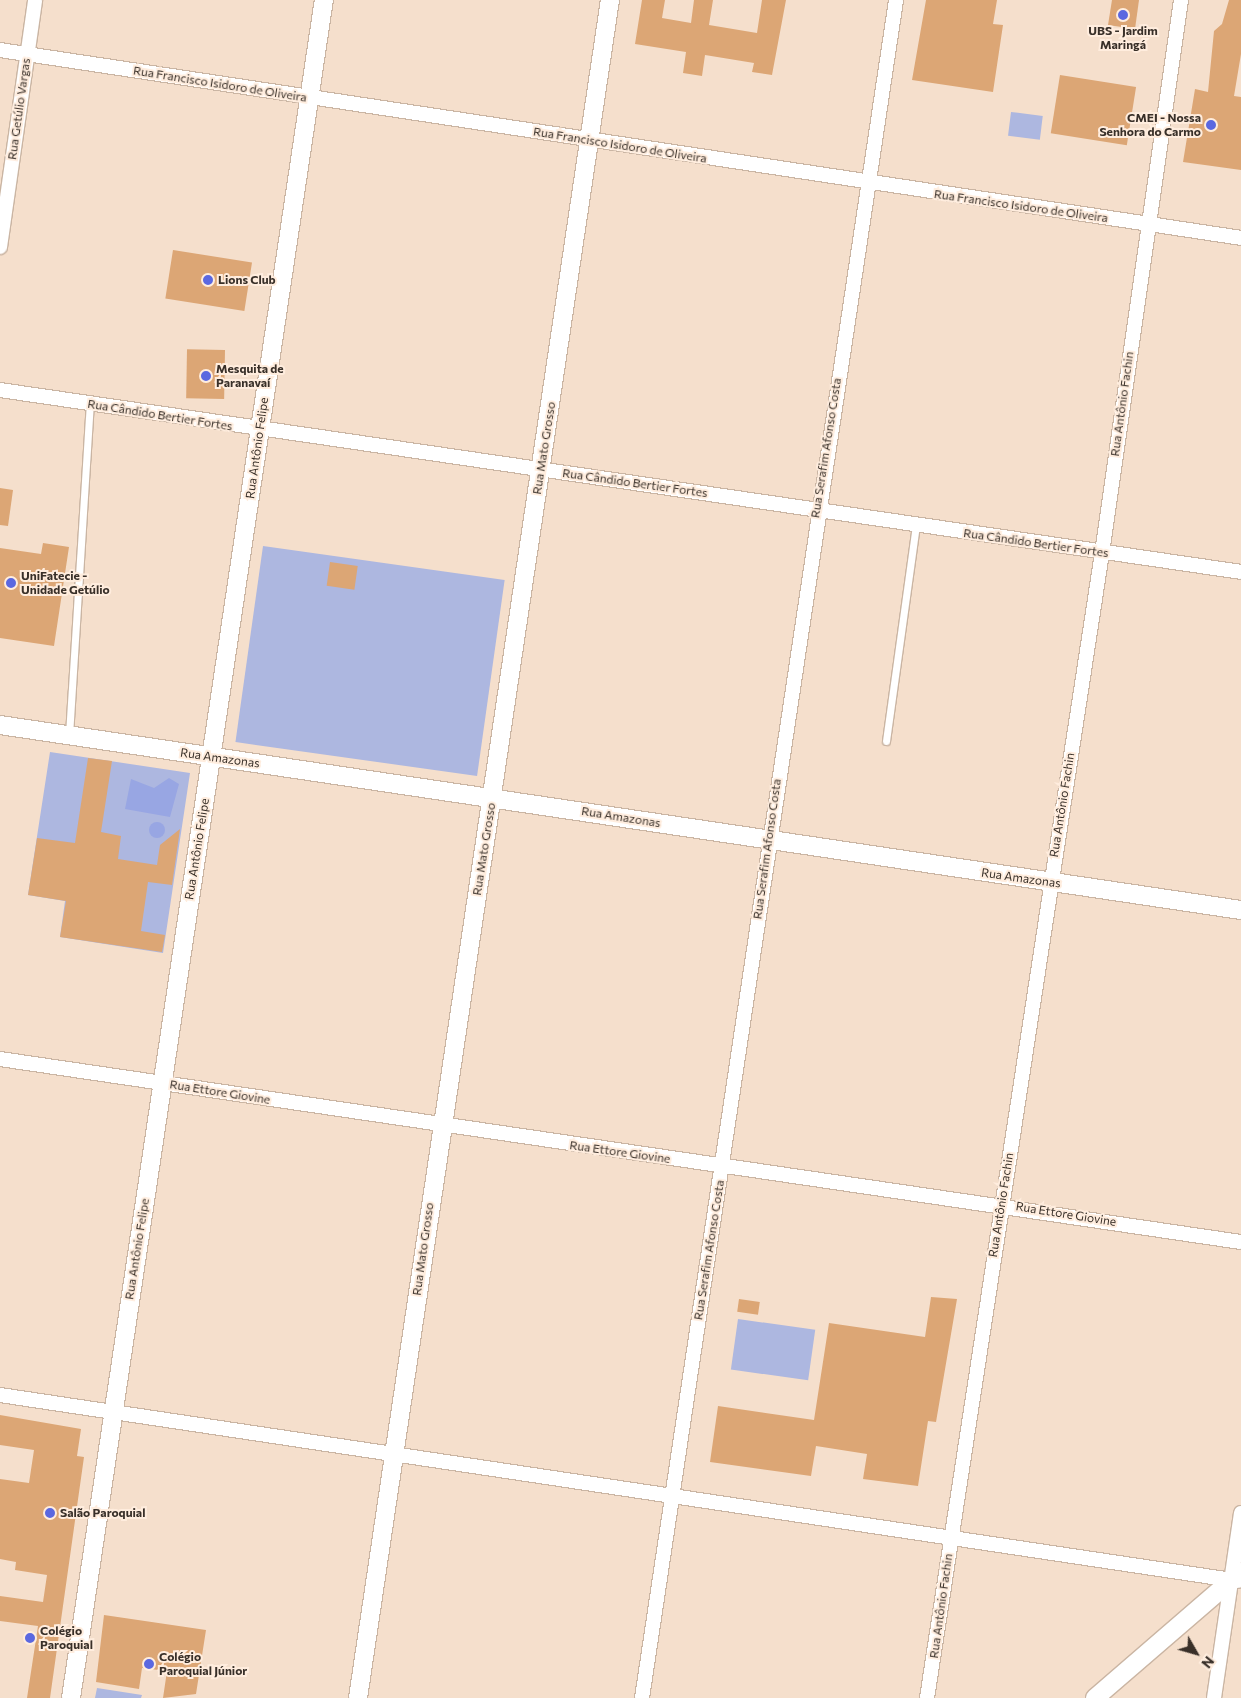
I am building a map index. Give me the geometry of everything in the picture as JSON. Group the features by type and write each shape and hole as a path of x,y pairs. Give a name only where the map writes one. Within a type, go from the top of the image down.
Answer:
{"street":[{"name":"Rua Getúlio Vargas","path":"0,247 35,0"},
{"name":"Rua Antônio Felipe","path":"71,1698 308,97 324,0"},
{"name":"Rua Mato Grosso","path":"358,1698 610,0"},
{"name":"Rua Serafim Afonso Costa","path":"642,1698 817,509 896,0"},
{"name":"Rua Antônio Fachin","path":"927,1698 1050,883 1102,553 1147,224 1181,0"},
{"name":"Rua Francisco Isidoro de Oliveira","path":"0,50 868,184 1241,238"},
{"name":"Rua Cândido Bertier Fortes","path":"0,390 260,431 540,469 817,509 916,526 1241,572"},
{"name":"Rua Amazonas","path":"0,725 1241,910"},
{"name":"Rua Ettore Giovine","path":"0,1059 721,1167 1001,1204 1241,1242"},
{"path":"0,1395 951,1538 1238,1578"},
{"path":"1214,1698 1238,1578 1241,1513"},
{"path":"1095,1698 1238,1578"}],"lane":[{"path":"69,736 90,404"},
{"path":"886,741 916,526"}],"shaded area":[{"path":"1011,112 1043,116 1040,140 1008,136"},
{"path":"263,546 505,580 477,776 235,742"},
{"path":"50,752 190,773 163,953 60,937 65,901 28,895"},
{"path":"169,778 179,784 170,817 125,809 131,779 154,788"},
{"path":"154,822 160,822 165,827 163,836 154,838 149,833 149,827"},
{"path":"738,1319 815,1330 808,1380 731,1370"},
{"path":"97,1688 142,1695 141,1698 95,1698"}],"building":[{"path":"642,0 665,0 662,18 691,23 694,0 713,0 709,25 757,33 762,0 786,0 772,75 752,72 754,63 705,55 702,76 683,73 686,52 635,44"},
{"path":"926,0 997,0 993,24 1003,25 993,92 912,80"},
{"name":"UBS - Jardim Maringá","path":"1112,0 1139,0 1135,29 1108,25"},
{"name":"CMEI - Nossa Senhora do Carmo","path":"1229,0 1241,0 1241,54 1234,96 1241,97 1241,170 1183,162 1195,89 1208,92 1214,31 1222,24"},
{"path":"1060,75 1136,87 1127,145 1051,133"},
{"name":"Lions Club","path":"173,250 252,263 244,311 165,298"},
{"name":"Mesquita de Paranavaí","path":"187,349 225,350 224,399 186,398"},
{"path":"0,488 13,490 8,526 0,525"},
{"path":"43,543 69,547 54,646 0,638 0,548 41,554"},
{"path":"330,562 358,566 354,590 327,586"},
{"path":"88,758 112,761 101,832 121,836 118,859 157,865 160,845 180,829 172,885 148,882 141,931 165,935 162,952 60,937 66,901 28,895 37,838 75,843"},
{"path":"931,1297 957,1299 936,1422 928,1421 918,1486 863,1479 867,1454 816,1446 811,1476 710,1462 718,1406 814,1420 829,1323 925,1337"},
{"path":"739,1299 760,1302 758,1315 737,1312"},
{"path":"0,1415 81,1429 77,1456 84,1457 50,1698 27,1698 38,1626 0,1621 0,1596 43,1602 47,1575 15,1570 16,1562 0,1559 0,1479 29,1483 34,1450 0,1445"},
{"name":"Colégio Paroquial Júnior","path":"104,1615 206,1630 196,1694 163,1698 167,1671 142,1668 139,1689 96,1682"}],"place":[{"name":"UBS - Jardim Maringá","path":"1123,15"},
{"name":"CMEI - Nossa Senhora do Carmo","path":"1211,125"},
{"name":"Lions Club","path":"208,280"},
{"name":"Mesquita de Paranavaí","path":"206,376"},
{"name":"UniFatecie - Unidade Getúlio","path":"11,583"},
{"name":"Salão Paroquial","path":"50,1513"},
{"name":"Colégio Paroquial","path":"30,1638"},
{"name":"Colégio Paroquial Júnior","path":"149,1664"}]}
